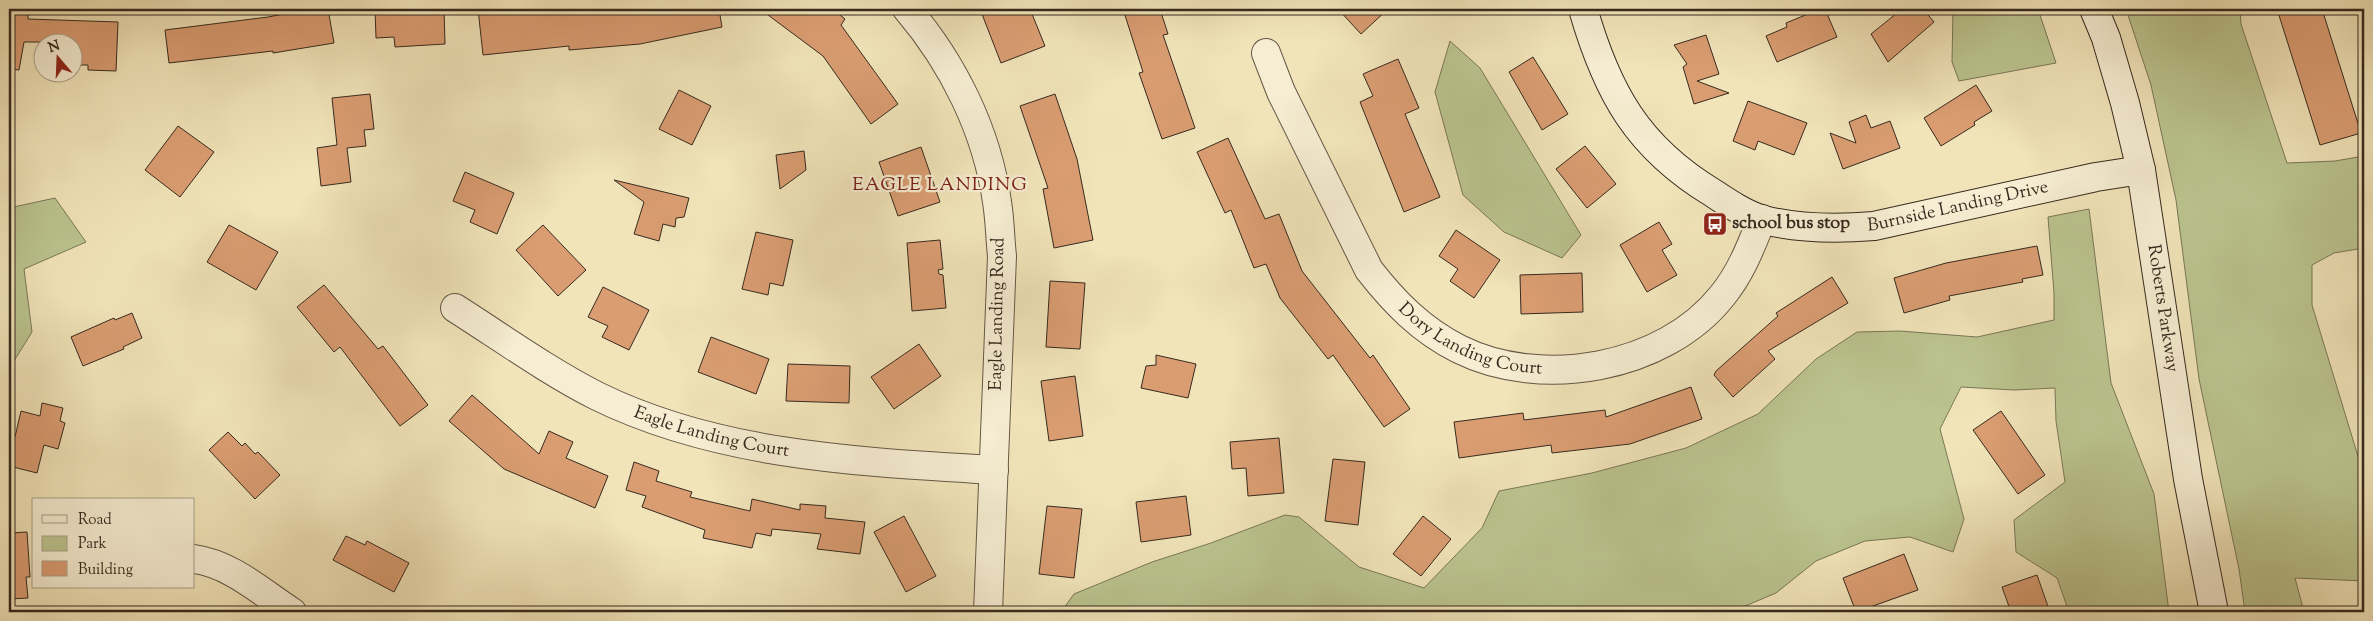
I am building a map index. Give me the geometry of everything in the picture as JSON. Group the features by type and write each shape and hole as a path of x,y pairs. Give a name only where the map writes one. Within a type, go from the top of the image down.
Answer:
{"street":[{"name":"Eagle Landing Road","path":"907,9 942,53 962,93 984,148 997,202 1002,256 988,612"},
{"name":"Burnside Landing Drive","path":"1583,9 1600,63 1612,90 1630,119 1650,144 1694,182 1732,205 1762,219 1803,226 1846,228 1874,226 2096,177 2141,170"},
{"name":"Roberts Parkway","path":"2094,9 2106,38 2125,103 2141,170 2188,479 2214,612"},
{"name":"Dory Landing Court","path":"1266,53 1281,92 1369,270 1409,316 1429,331 1460,349 1501,363 1562,369 1608,364 1651,350 1693,325 1722,296 1742,267 1762,219"},
{"name":"Eagle Landing Court","path":"455,308 560,376 598,396 678,428 781,452 994,470"},
{"path":"195,559 220,565 292,612"}],"green space":[{"path":"1953,9 2038,9 2056,63 1959,81 1952,62"},
{"path":"2126,9 2240,9 2241,24 2287,163 2335,161 2364,156 2364,248 2334,253 2312,265 2312,305 2364,476 2364,581 2295,578 2304,612 2245,612 2239,569 2199,379 2176,200 2151,85"},
{"path":"1450,41 1480,68 1581,235 1562,258 1504,232 1463,195 1435,92"},
{"path":"55,198 86,242 24,269 32,332 9,369 9,208"},
{"path":"2089,209 2111,383 2154,494 2169,612 2069,612 2057,578 2016,552 2014,520 2065,482 2056,421 2055,388 2014,390 1961,387 1940,429 1964,519 1953,552 1910,537 1865,541 1816,561 1776,593 1731,612 1061,612 1074,594 1152,562 1211,543 1285,515 1299,517 1359,567 1424,588 1482,528 1499,491 1592,473 1686,448 1758,414 1816,359 1857,332 1900,331 1977,337 2054,320 2054,293 2048,217"}],"building":[{"path":"310,9 328,9 334,43 273,53 273,51 169,63 165,30 268,17"},
{"path":"375,9 444,9 445,44 395,47 394,37 376,38"},
{"path":"478,9 719,9 722,27 640,44 569,50 569,46 483,55"},
{"path":"760,9 833,9 845,19 841,25 898,104 871,124 823,56"},
{"path":"980,9 1030,9 1045,46 1001,63"},
{"path":"1123,9 1160,9 1168,34 1163,35 1195,128 1162,139 1139,73 1143,72"},
{"path":"1338,9 1388,9 1361,34"},
{"path":"1820,9 1825,9 1837,37 1777,62 1766,36 1787,27 1786,23"},
{"path":"1902,9 1923,9 1934,22 1888,62 1871,34"},
{"path":"2277,9 2322,9 2361,133 2320,145"},
{"path":"9,11 28,15 28,19 118,22 116,71 88,70 88,65 82,65 82,32 32,32 32,42 24,42 19,70 9,69"},
{"path":"1706,35 1719,74 1697,81 1729,93 1694,104 1683,67 1687,64 1674,45"},
{"path":"1533,57 1568,114 1542,130 1509,72"},
{"path":"1398,59 1419,108 1405,114 1440,197 1404,212 1360,102 1373,96 1363,74"},
{"path":"1976,85 1992,111 1974,122 1975,125 1941,146 1924,118"},
{"path":"679,90 711,106 692,145 659,129"},
{"path":"370,94 374,129 364,130 366,146 347,148 351,182 321,186 317,148 337,145 332,98"},
{"path":"1055,94 1077,159 1093,240 1054,248 1043,189 1048,188 1020,106"},
{"path":"1748,101 1807,123 1794,155 1758,141 1755,150 1733,141"},
{"path":"1866,115 1871,128 1890,121 1900,148 1843,169 1830,133 1856,143 1849,122"},
{"path":"178,126 214,152 180,197 145,170"},
{"path":"1228,138 1265,219 1279,214 1302,271 1370,358 1373,355 1410,409 1384,427 1333,355 1328,359 1280,298 1266,264 1254,268 1231,210 1225,213 1197,152"},
{"path":"1585,146 1616,184 1587,208 1556,169"},
{"path":"921,147 940,202 898,216 879,162"},
{"path":"804,151 806,170 780,189 776,155"},
{"path":"465,172 514,193 497,234 470,222 475,210 453,201"},
{"path":"614,180 689,198 684,217 676,218 675,227 663,224 659,241 634,234 644,202"},
{"path":"1659,222 1672,244 1662,250 1677,275 1647,292 1620,245"},
{"path":"229,225 278,252 256,290 207,262"},
{"path":"543,225 586,270 558,296 516,250"},
{"path":"1456,230 1500,260 1474,298 1450,281 1458,269 1439,256"},
{"path":"756,232 793,240 783,286 770,283 768,295 742,289"},
{"path":"940,240 943,269 938,270 939,274 943,275 946,308 912,311 907,243"},
{"path":"2037,246 2043,275 2022,279 2023,282 1949,296 1950,300 1904,313 1894,278 1946,263"},
{"path":"1582,273 1583,312 1521,314 1520,275"},
{"path":"1832,277 1848,303 1768,351 1775,359 1733,397 1714,375 1716,371 1778,316 1776,313"},
{"path":"1050,281 1085,283 1080,349 1046,347"},
{"path":"324,285 378,349 383,346 428,405 400,426 340,347 334,352 297,307"},
{"path":"603,287 649,310 629,350 602,337 608,326 588,317"},
{"path":"132,313 142,338 123,347 124,349 83,366 71,337 114,318 115,320"},
{"path":"711,337 769,359 756,394 698,372"},
{"path":"919,344 941,376 894,409 871,377"},
{"path":"1156,355 1196,364 1188,398 1141,388 1146,366 1156,365"},
{"path":"788,364 850,366 849,403 786,401"},
{"path":"1075,376 1083,436 1049,441 1041,381"},
{"path":"1691,387 1702,419 1630,444 1552,453 1551,445 1459,458 1454,422 1523,413 1524,420 1605,410 1606,417"},
{"path":"472,395 539,454 549,431 573,442 566,458 608,476 595,508 504,469 449,421"},
{"path":"42,403 63,408 60,421 65,423 58,449 44,445 37,473 9,466 9,436 15,437 21,411 40,416"},
{"path":"2001,411 2045,475 2018,494 1973,430"},
{"path":"228,432 242,446 245,443 255,454 258,452 280,475 255,499 209,450"},
{"path":"1279,438 1284,493 1248,496 1246,468 1232,469 1230,442"},
{"path":"1333,459 1365,462 1358,525 1325,521"},
{"path":"634,462 659,471 656,481 692,492 690,497 750,511 752,499 800,510 800,504 826,506 825,518 865,522 860,554 817,549 821,534 772,529 771,536 756,533 752,548 703,538 705,530 642,507 646,496 626,490"},
{"path":"1186,496 1191,535 1141,542 1136,502"},
{"path":"1047,506 1082,509 1074,578 1039,574"},
{"path":"904,516 936,576 906,592 874,532"},
{"path":"1423,516 1451,539 1421,576 1393,554"},
{"path":"27,532 30,577 26,577 28,598 9,599 9,533"},
{"path":"346,536 365,545 367,541 409,563 394,592 333,560"},
{"path":"1904,554 1918,590 1856,612 1843,578"},
{"path":"2037,575 2050,612 2011,612 2002,587"}],"place":[{"name":"school bus stop","path":"1715,224"}],"district":[{"name":"EAGLE LANDING","path":"940,185"}]}
